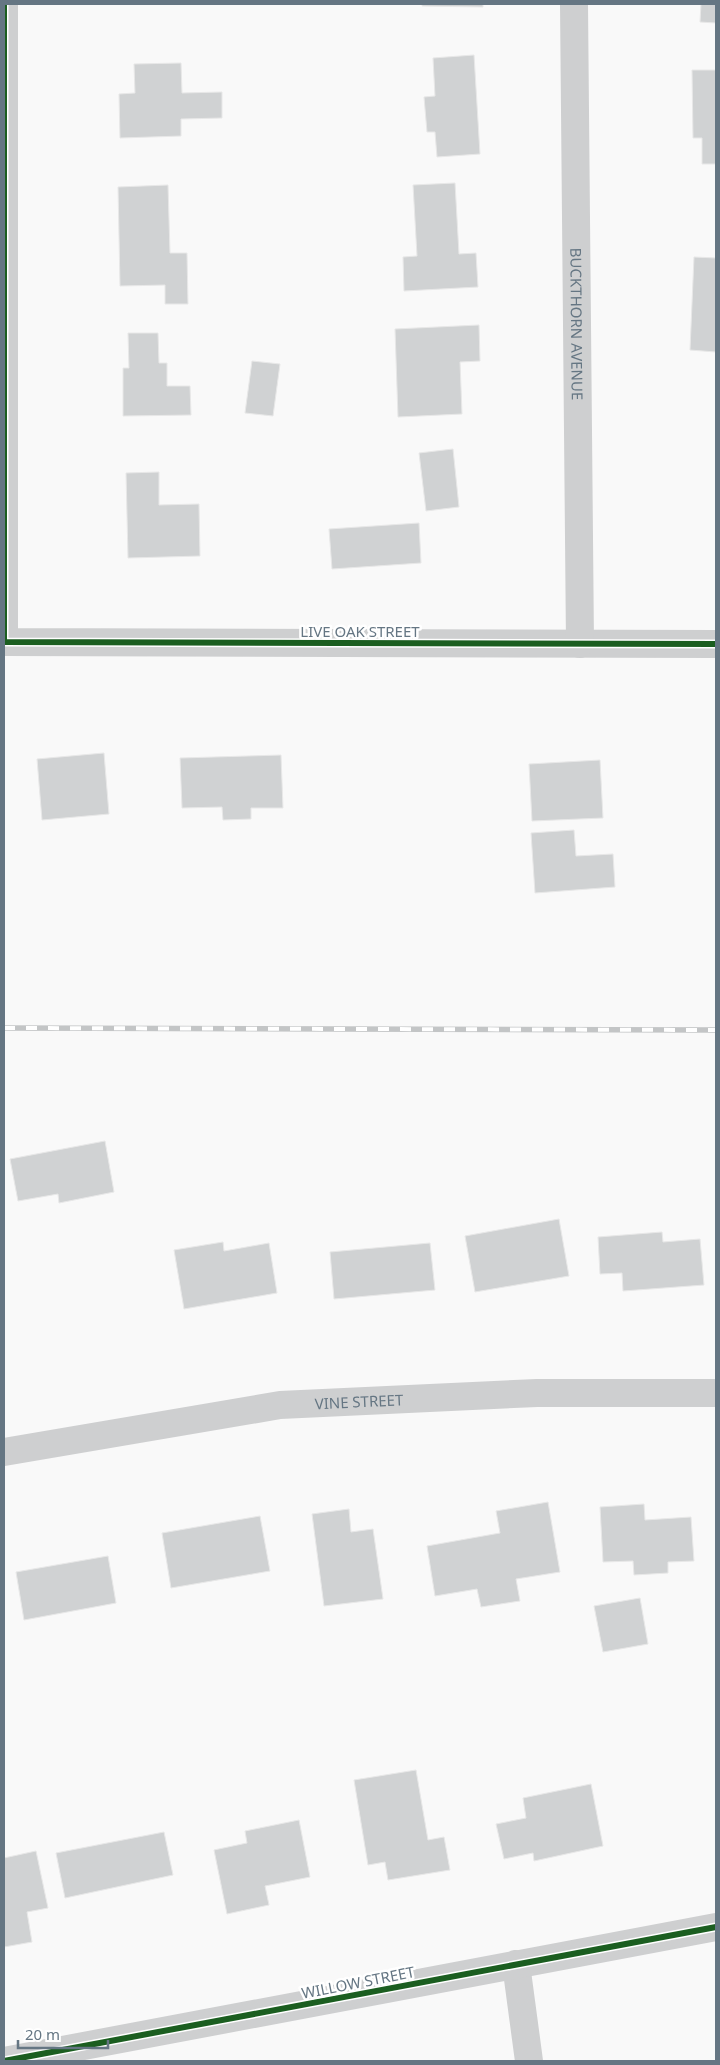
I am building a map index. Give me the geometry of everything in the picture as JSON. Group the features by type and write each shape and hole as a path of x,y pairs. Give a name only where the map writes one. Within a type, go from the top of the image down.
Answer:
{"street":[{"path":"4,4 4,642"},
{"name":"BUCKTHORN AVENUE","path":"574,4 580,644"},
{"name":"LIVE OAK STREET","path":"4,642 716,644"},
{"name":"VINE STREET","path":"4,1452 280,1405 537,1393 716,1393"},
{"name":"WILLOW STREET","path":"4,2061 716,1927"},
{"path":"516,1964 529,2061"}],"building":[{"path":"422,4 483,4 483,7 422,6"},
{"path":"701,4 716,4 716,23 700,22"},
{"path":"474,55 480,154 437,157 435,132 427,132 424,97 435,96 433,58"},
{"path":"181,63 182,93 222,92 222,118 181,119 181,136 120,138 119,94 135,93 134,64"},
{"path":"692,70 716,70 716,164 702,164 702,138 693,138"},
{"path":"455,183 459,254 476,253 478,287 404,291 403,257 417,256 413,185"},
{"path":"168,185 170,253 187,253 188,304 165,304 165,285 120,286 118,187"},
{"path":"694,257 716,258 716,352 690,350"},
{"path":"479,325 480,361 460,362 462,414 398,417 395,329"},
{"path":"128,333 158,333 159,363 167,363 167,386 190,386 191,415 123,416 123,368 129,368"},
{"path":"252,361 280,364 273,416 245,413"},
{"path":"453,449 459,507 426,511 419,453"},
{"path":"159,472 159,505 199,504 200,556 128,558 126,473"},
{"path":"419,523 421,563 332,569 329,529"},
{"path":"104,753 109,814 42,820 37,759"},
{"path":"281,755 283,808 251,808 251,819 223,820 222,807 182,808 180,758"},
{"path":"600,760 603,818 532,821 529,764"},
{"path":"574,830 576,856 613,854 615,887 535,893 531,833"},
{"path":"105,1141 114,1192 59,1203 58,1194 18,1201 10,1159"},
{"path":"559,1219 569,1276 475,1292 465,1236"},
{"path":"662,1232 663,1242 700,1239 704,1285 623,1291 622,1273 600,1274 598,1237"},
{"path":"223,1242 224,1251 269,1243 277,1293 184,1309 174,1250"},
{"path":"430,1243 435,1290 334,1299 330,1252"},
{"path":"548,1502 560,1572 516,1579 520,1601 481,1607 477,1589 435,1596 427,1546 500,1533 496,1511"},
{"path":"644,1504 645,1520 691,1517 694,1561 668,1562 668,1573 634,1575 633,1561 603,1562 600,1507"},
{"path":"349,1509 351,1532 373,1529 383,1599 324,1606 312,1514"},
{"path":"260,1516 270,1571 171,1588 162,1533"},
{"path":"108,1556 116,1603 24,1620 16,1572"},
{"path":"640,1598 648,1644 603,1652 594,1606"},
{"path":"416,1770 428,1840 444,1837 450,1870 388,1880 385,1862 368,1865 354,1780"},
{"path":"591,1784 603,1846 534,1861 533,1853 504,1859 496,1824 526,1818 523,1798"},
{"path":"299,1820 310,1877 265,1886 269,1905 227,1914 214,1850 247,1843 245,1831"},
{"path":"164,1832 173,1875 65,1898 56,1853"},
{"path":"36,1851 48,1908 27,1912 32,1942 4,1947 4,1858"}],"railway":[{"path":"4,1028 716,1030"}],"cycle path":[{"path":"4,4 4,642 716,644"},
{"path":"4,2061 716,1927"}]}
